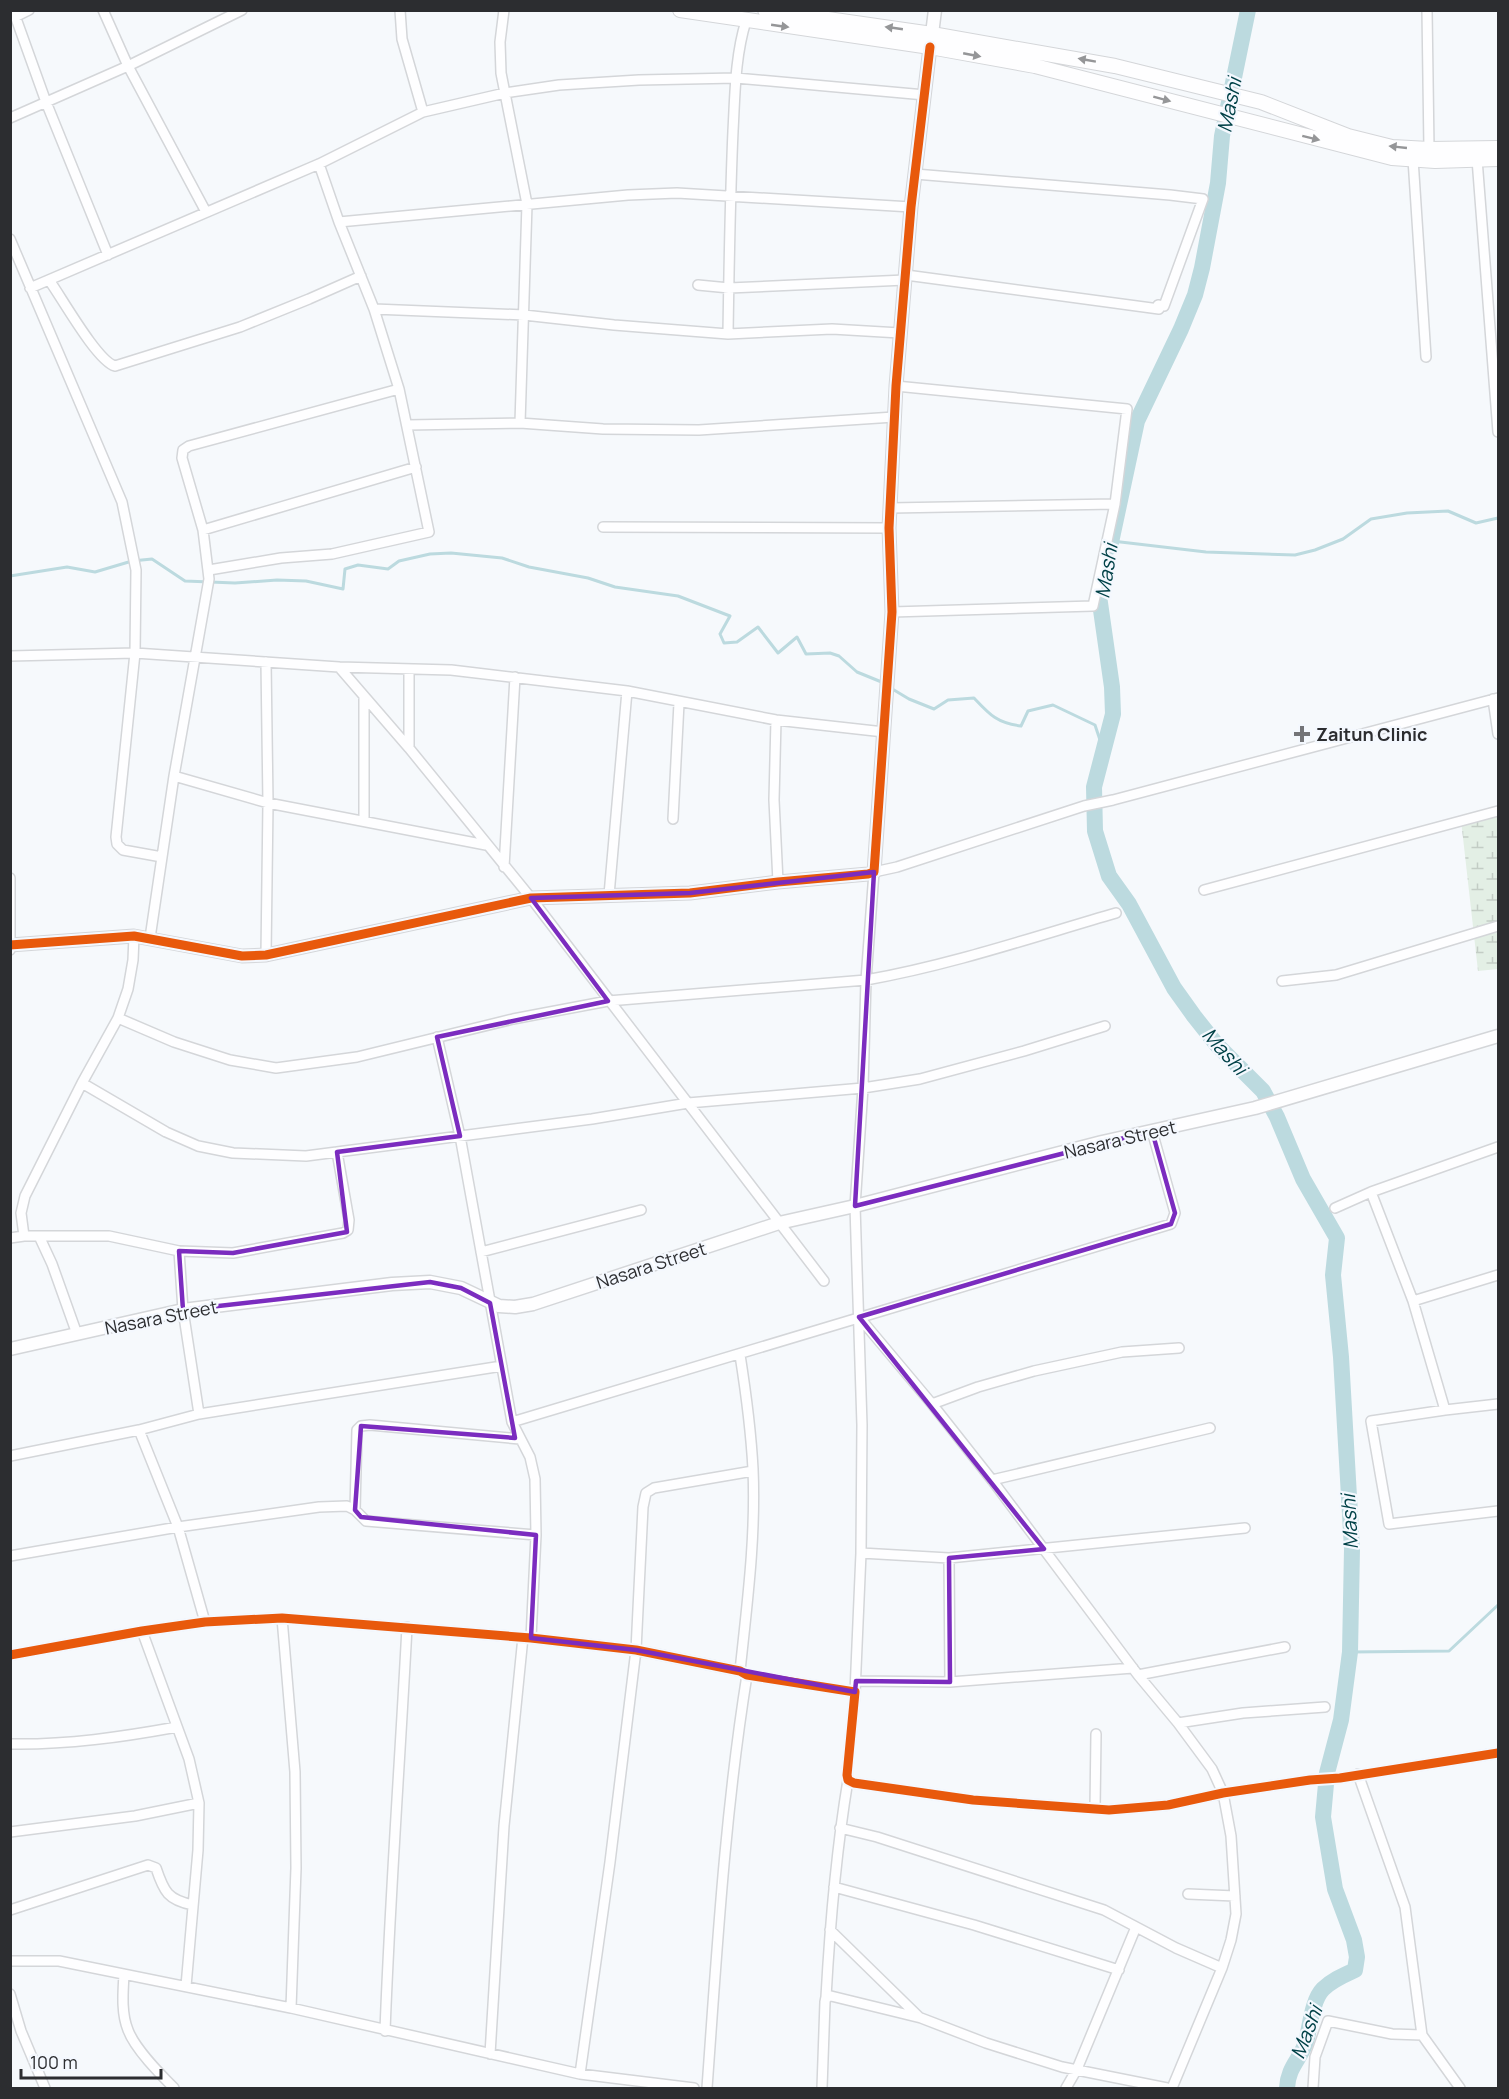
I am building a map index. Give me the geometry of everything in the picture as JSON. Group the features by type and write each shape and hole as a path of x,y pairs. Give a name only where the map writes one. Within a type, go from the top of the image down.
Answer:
{"main road":[{"path":"680,10 746,21 931,40 1115,66 1261,102 1348,136 1392,147 1429,149 1498,147"},
{"path":"765,10 931,40 1392,158 1498,159"}],"street":[{"path":"29,10 14,14 46,102 108,255"},
{"path":"103,10 128,66 206,212"},
{"path":"10,118 128,66 242,10"},
{"path":"400,10 402,39 423,112"},
{"path":"504,10 500,42 501,73 527,204 520,423"},
{"path":"822,2088 830,1930 840,1828 848,1780 856,1681 861,1553 862,1425 855,1206 863,1088 866,980 892,612 889,528 894,417 911,207 935,10"},
{"path":"1427,10 1429,149"},
{"path":"728,334 730,195 736,78 746,21"},
{"path":"30,288 319,164 423,112 505,93 559,85 604,82 736,78 925,95"},
{"path":"1413,159 1426,357"},
{"path":"1477,159 1498,432"},
{"path":"209,570 281,558 332,554 427,534 429,529 399,389 374,309 339,222 319,164"},
{"path":"698,285 729,288 906,277 1159,309 1158,306 1164,306 1203,199 915,174"},
{"path":"339,222 628,195 677,193 911,207"},
{"path":"11,239 122,502 135,554 135,652 116,837 117,844 123,850 162,857"},
{"path":"50,280 99,354 110,365 115,366 240,327 361,276"},
{"path":"374,309 524,315 728,334 832,329 900,333"},
{"path":"892,612 1093,606 1114,504 1127,409 896,386"},
{"path":"150,938 174,776 209,570 203,530 182,458 183,450 189,446 399,389"},
{"path":"407,425 520,423 603,429 699,430 894,417"},
{"path":"203,530 416,467"},
{"path":"890,508 1114,504"},
{"path":"603,527 889,528"},
{"path":"10,656 135,652 339,667 451,670 627,691 679,703 776,720 884,732"},
{"path":"266,662 268,803 266,955"},
{"path":"339,667 409,748 531,898 824,1281"},
{"path":"409,669 409,748"},
{"path":"504,867 515,677"},
{"path":"609,895 627,691"},
{"path":"364,696 364,821"},
{"path":"10,878 11,946 134,936 242,956 266,955 531,898 690,893 868,874 897,867 1084,806 1496,698 1498,734"},
{"path":"673,819 679,703"},
{"path":"776,720 774,800 778,882"},
{"path":"174,776 268,803 486,845"},
{"path":"1204,890 1498,811"},
{"path":"118,1018 174,1042 230,1060 276,1068 357,1057 513,1018 608,1001 866,980 942,964 1116,913"},
{"path":"1282,981 1336,975 1498,926"},
{"path":"24,1236 21,1213 25,1196 82,1083 118,1018 128,989 134,936"},
{"path":"82,1083 166,1132 198,1146 233,1153 306,1156 592,1119 688,1103 863,1088 920,1080 1105,1026"},
{"name":"Nasara Street","path":"10,1349 183,1310 392,1284 430,1282 460,1288 490,1303 515,1307 533,1304 779,1223 1152,1131 1255,1108 1498,1036"},
{"path":"437,1037 460,1136 512,1422 530,1457 535,1479 536,1535 527,1637 504,1826 490,2054"},
{"path":"512,1422 1171,1224 1175,1213 1152,1131"},
{"path":"1335,1208 1371,1192 1498,1147"},
{"path":"10,1238 108,1236 179,1251 233,1253 343,1233 348,1230 349,1220 337,1152"},
{"path":"1371,1192 1413,1300 1445,1410"},
{"path":"481,1252 641,1210"},
{"path":"39,1236 52,1264 76,1334"},
{"path":"179,1251 183,1310 199,1414"},
{"path":"1413,1300 1498,1275"},
{"path":"859,1317 992,1480 1135,1672 1178,1723 1212,1769 1223,1793 1231,1836 1236,1914 1222,1968 1172,2088"},
{"path":"932,1404 978,1387 1034,1371 1122,1352 1179,1348"},
{"path":"707,2088 727,1824 744,1673 751,1565 753,1471 740,1355"},
{"path":"10,1456 139,1430 199,1414 502,1366"},
{"path":"1498,1404 1371,1421 1389,1524 1498,1511"},
{"path":"355,1510 357,1430 360,1426 520,1438"},
{"path":"992,1480 1210,1428"},
{"path":"139,1430 178,1527 205,1622"},
{"path":"580,2074 610,1862 636,1650 643,1507 646,1493 654,1488 753,1471"},
{"path":"10,1556 178,1527 319,1507 347,1506 355,1510 366,1521 536,1535"},
{"path":"861,1553 949,1558 1245,1528"},
{"path":"949,1558 950,1682"},
{"path":"10,1655 205,1622 282,1618 527,1637 636,1650 744,1673 855,1692"},
{"path":"282,1618 295,1772 296,1868 291,2008"},
{"path":"385,2031 390,1897 397,1819 407,1627"},
{"path":"142,1631 189,1759 199,1803 198,1850 186,1986"},
{"path":"856,1681 950,1682 1135,1672 1285,1647"},
{"path":"1178,1723 1243,1713 1326,1707"},
{"path":"10,1744 46,1744 106,1739 177,1727"},
{"path":"1095,1809 1096,1734"},
{"path":"848,1780 854,1783 973,1800 1109,1810 1168,1805 1223,1793 1310,1779 1340,1778 1498,1753"},
{"path":"1358,1774 1405,1907 1422,2035 1460,2088"},
{"path":"10,1832 135,1816 199,1803"},
{"path":"840,1828 877,1837 1104,1910 1176,1948 1222,1968"},
{"path":"10,1910 148,1865 156,1868 169,1896 177,1902 193,1905"},
{"path":"834,1887 974,1925 1119,1970"},
{"path":"1188,1894 1235,1896"},
{"path":"1066,2088 1077,2069 1136,1927"},
{"path":"830,1930 921,2019"},
{"path":"10,1961 59,1961 291,2008 580,2074 694,2088"},
{"path":"124,1974 122,1999 128,2031 152,2067 174,2088"},
{"path":"10,1994 21,2031 45,2088"},
{"path":"826,1997 831,1996 921,2019 1062,2067 1167,2088"},
{"path":"1313,2088 1315,2057 1328,2021 1392,2034 1422,2035"},
{"path":"596,2077 596,2088"}],"highlighted area":[{"path":"874,872 855,1206 1152,1131 1175,1213 1171,1224 859,1317 1044,1549 949,1558 950,1682 856,1681 855,1692 636,1650 531,1638 536,1535 361,1517 355,1510 361,1426 515,1438 490,1303 461,1288 430,1282 183,1310 179,1251 233,1253 347,1232 337,1152 460,1136 437,1037 608,1001 531,898 690,893"}],"green space":[{"path":"1498,810 1498,969 1478,971 1461,820"}],"waterway":[{"name":"Mashi","path":"1110,547 1137,421 1181,329 1195,295 1202,268 1218,183 1222,136 1248,10"},
{"path":"1112,541 1206,552 1295,555 1343,539 1371,519 1407,513 1448,511 1476,523 1498,518"},
{"path":"10,576 67,567 95,572 132,561 152,559 185,581 235,583 277,580 306,581 343,589 345,569 358,565 388,569 399,561 430,554 451,553 502,558 529,567 588,578 615,587 678,596 730,616 720,634 724,643 737,642 758,627 778,653 797,637 806,654 830,653 839,656 857,672 884,683"},
{"name":"Mashi","path":"1103,578 1099,596 1112,687 1113,714 1094,787 1095,831 1109,876 1129,904 1174,988 1194,1016 1217,1045 1263,1091 1277,1117 1303,1179 1337,1238 1333,1275 1341,1357 1352,1549 1350,1652 1341,1720 1327,1773 1323,1817 1335,1889 1354,1940 1357,1957 1355,1970 1330,1983 1319,1994 1304,2048 1292,2069 1287,2088"},
{"path":"889,687 909,699 934,709 948,700 974,698 995,717 1006,723 1021,726 1028,711 1053,705 1095,725 1103,749"},
{"path":"1350,1652 1449,1651 1498,1605"}],"cycle path":[{"path":"10,945 134,936 242,956 266,955 531,898 690,893 874,872 892,612 889,528 896,386 911,207 930,47"},
{"path":"10,1655 205,1622 282,1618 531,1638 636,1650 740,1671 747,1675 855,1692 847,1775 848,1780 854,1783 973,1800 1109,1810 1168,1805 1223,1793 1310,1780 1340,1778 1498,1753"}],"place":[{"name":"Zaitun Clinic","path":"1302,734"}]}
